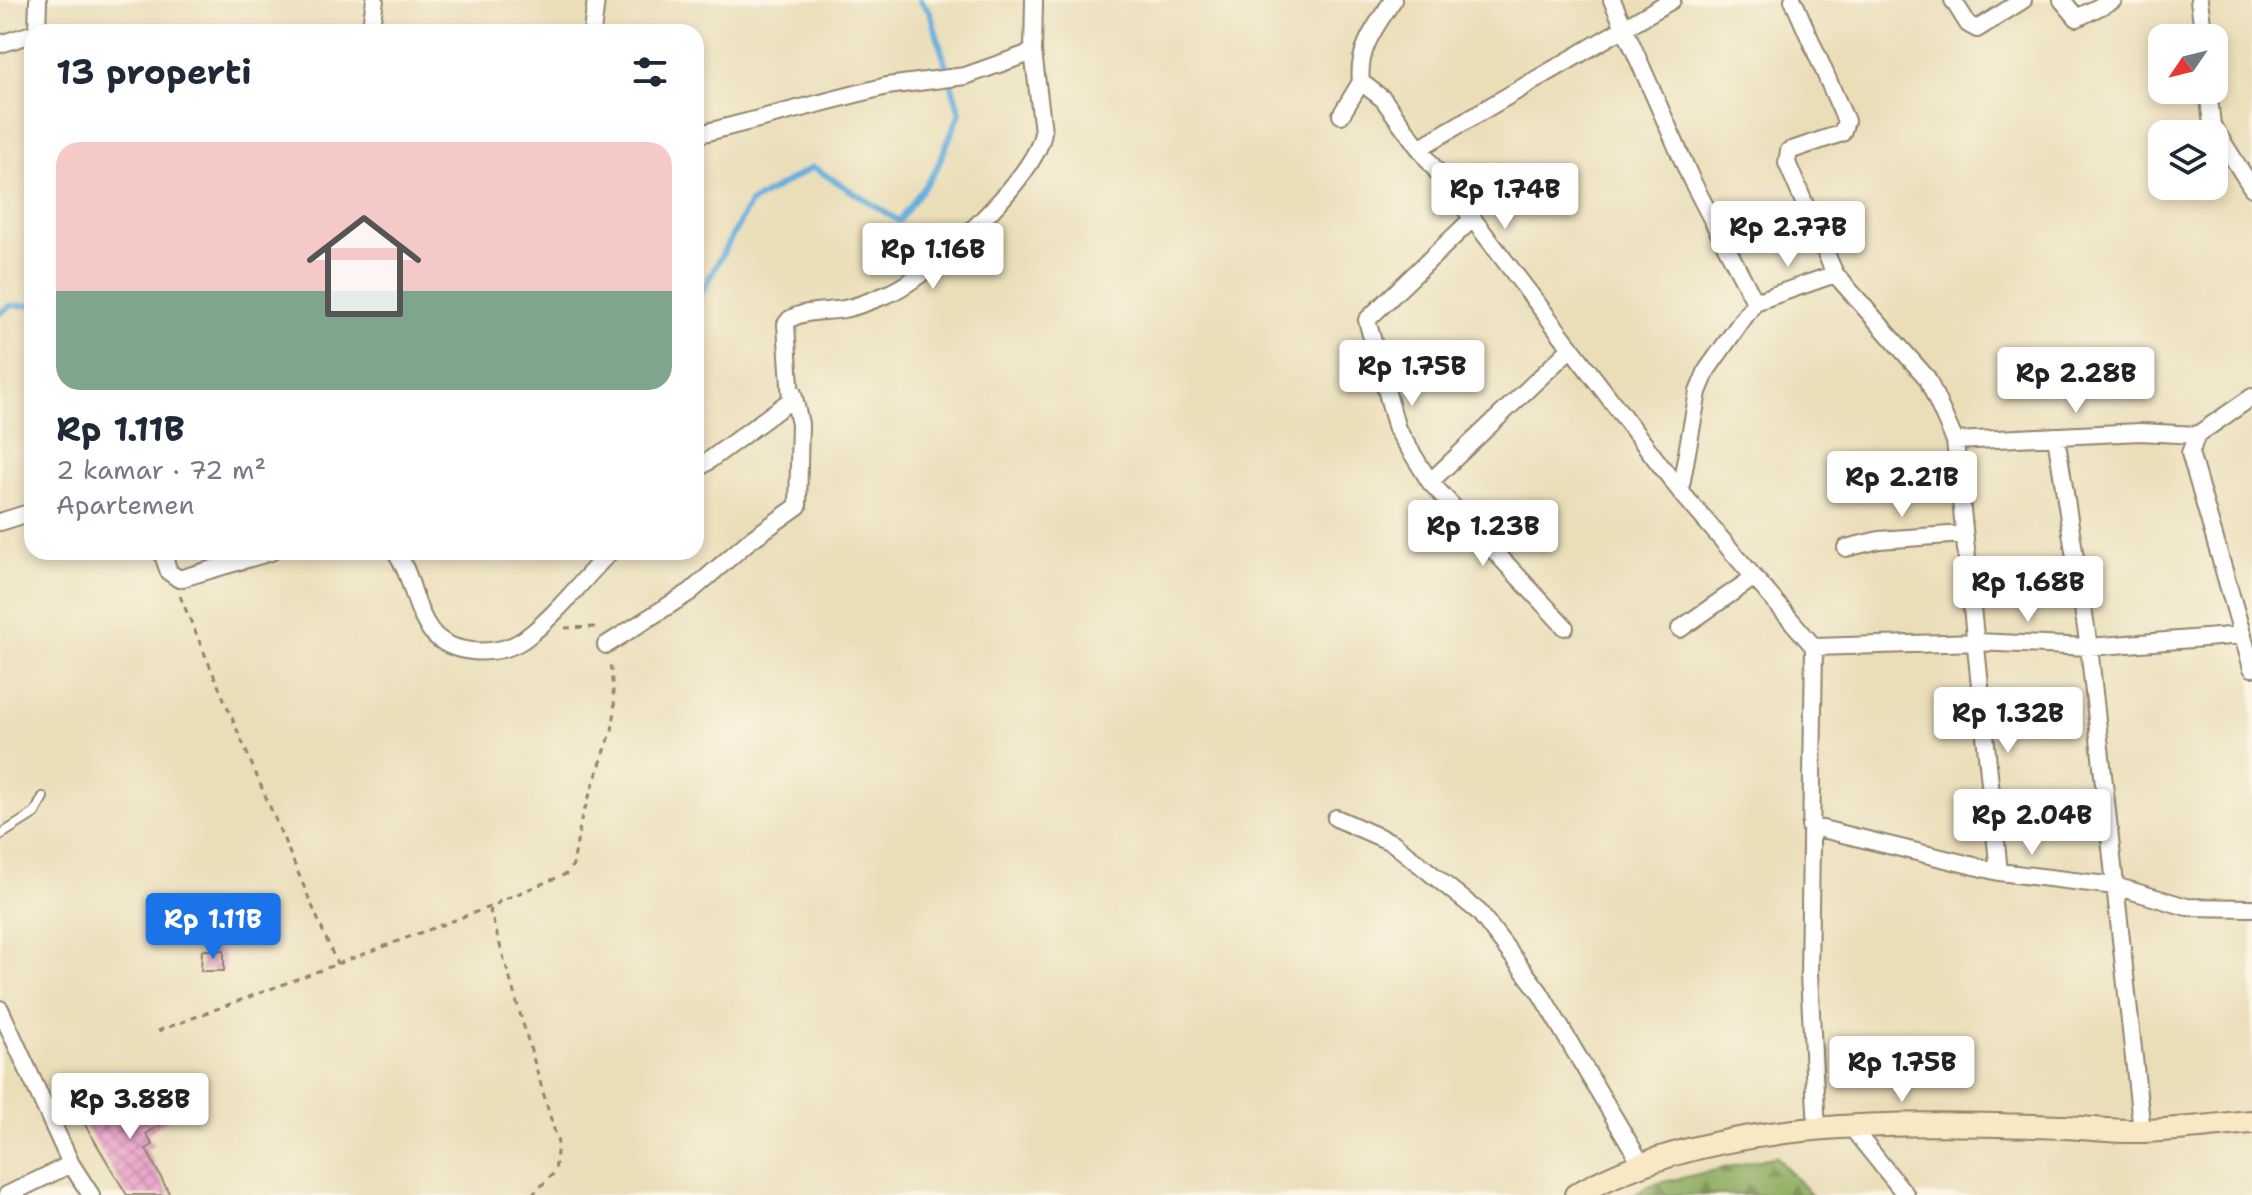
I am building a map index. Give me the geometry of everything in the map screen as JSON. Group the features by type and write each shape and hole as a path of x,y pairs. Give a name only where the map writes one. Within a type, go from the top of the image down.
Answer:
{"street":[{"path":"35,24 38,0"},
{"path":"371,24 375,0"},
{"path":"593,24 596,0"},
{"path":"606,645 690,592 749,541 798,506 800,424 793,393 786,324 790,319 846,309 912,281 969,231 1025,172 1042,141 1033,52 1034,0"},
{"path":"1341,115 1361,82 1359,65 1369,37 1393,0"},
{"path":"1612,0 1691,179 1755,302"},
{"path":"1419,148 1672,0"},
{"path":"1793,0 1846,121 1842,133 1789,151 1787,156 1835,274 1927,378 1955,441 1999,872"},
{"path":"1953,0 1968,24 1977,29 2023,0"},
{"path":"2062,0 2077,18 2113,0"},
{"path":"2199,0 2202,24"},
{"path":"0,44 24,36"},
{"path":"704,133 812,103 965,76 1033,52"},
{"path":"1361,82 1383,99 1471,220 1680,491 1814,647 1809,974 1817,1131"},
{"path":"2210,104 2212,125 2252,188"},
{"path":"1471,220 1367,320 1397,429 1430,482 1565,627"},
{"path":"1680,491 1698,392 1707,370 1755,302 1835,274"},
{"path":"1430,482 1570,349"},
{"path":"704,464 787,405 793,393"},
{"path":"2252,397 2197,435 2190,453 2252,668"},
{"path":"1955,441 2140,432 2197,435"},
{"path":"2056,436 2089,647 2142,1131"},
{"path":"0,522 24,514"},
{"path":"1846,548 1879,540 1964,534"},
{"path":"165,560 171,576 179,579 244,560"},
{"path":"399,560 419,611 433,633 458,649 500,648 520,642 539,627 602,560"},
{"path":"1680,629 1753,578"},
{"path":"1814,647 1977,642 2089,647 2243,635"},
{"path":"1336,818 1393,843 1479,912 1539,991 1641,1163"},
{"path":"1810,826 1999,872 2115,886 2200,909 2252,908"},
{"path":"0,1009 7,1040 71,1164 91,1195"},
{"path":"1576,1195 1641,1163 1686,1150 1817,1131 1960,1125 2142,1131 2252,1122"},
{"path":"1852,1128 1906,1195"},
{"path":"7,1195 71,1164"}],"lane":[{"path":"0,835 35,813 43,797"}],"path":[{"path":"171,576 337,964"},
{"path":"158,1031 492,906 559,878 573,865 581,820 615,711 606,645 594,627 539,627"},
{"path":"492,906 494,929 558,1143 555,1172 532,1195"}],"green space":[{"path":"1776,1156 1811,1195 1634,1195 1651,1185"}],"building":[{"path":"202,950 224,950 224,971 201,971"},
{"path":"113,1090 131,1119 173,1092 184,1110 146,1134 153,1145 146,1149 170,1195 127,1195 78,1113"}],"waterway":[{"path":"704,288 750,203 813,167 899,221 936,170 960,113 930,12 920,0"},
{"path":"0,313 10,306 24,305"}]}
